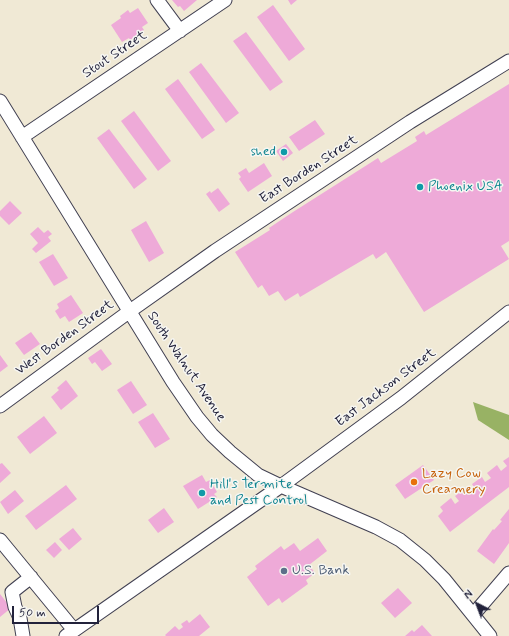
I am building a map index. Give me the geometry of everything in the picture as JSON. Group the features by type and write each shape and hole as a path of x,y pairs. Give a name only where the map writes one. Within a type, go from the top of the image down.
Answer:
{"street":[{"path":"157,0 180,31"},
{"name":"Stout Street","path":"22,137 225,0"},
{"name":"East Borden Street","path":"130,311 215,251 410,122 509,61"},
{"name":"South Walnut Avenue","path":"0,101 174,382 197,417 212,435 258,475 376,527 400,540 425,560 444,579 490,636"},
{"name":"West Borden Street","path":"0,406 130,311"},
{"name":"East Jackson Street","path":"70,633 281,486 401,398 509,312"},
{"path":"0,540 31,577 70,633"},
{"path":"473,615 509,573"},
{"path":"23,636 20,618 15,607 12,592 31,577"}],"green space":[{"path":"473,402 509,415 509,440 478,420"}],"building":[{"path":"172,0 197,0 184,11"},
{"path":"288,0 297,0 291,5"},
{"path":"273,5 305,49 289,61 257,17"},
{"path":"138,8 148,23 142,27 144,30 130,40 129,38 122,42 111,25 121,18 120,16 128,10 130,13"},
{"path":"246,32 283,82 270,91 233,41"},
{"path":"201,63 239,113 226,123 189,72"},
{"path":"178,79 215,130 202,139 165,89"},
{"name":"Phoenix USA","path":"509,84 509,241 501,246 509,259 424,312 386,252 376,259 373,254 300,297 298,293 285,301 278,291 269,296 262,285 258,288 235,252 270,230 269,228 293,212 378,158 381,163 417,141 415,137 424,131 426,135"},
{"path":"134,111 171,161 158,171 121,121"},
{"path":"315,120 325,134 299,151 289,137"},
{"path":"109,129 147,179 134,189 97,138"},
{"name":"shed","path":"286,144 293,153 283,161 276,151"},
{"path":"264,163 272,176 248,192 239,179 241,177 238,173 246,168 249,173"},
{"path":"218,188 230,204 219,212 206,194 210,191 211,193"},
{"path":"10,201 22,213 9,225 0,216 0,211"},
{"path":"146,221 164,253 149,262 131,230"},
{"path":"38,227 44,233 48,230 52,234 48,237 51,241 36,253 32,249 38,243 30,234"},
{"path":"53,254 68,278 54,286 39,262"},
{"path":"71,295 83,313 69,322 65,316 60,319 55,311 59,308 57,304"},
{"path":"31,332 40,344 24,355 15,343"},
{"path":"101,349 112,364 102,371 95,362 92,364 88,358"},
{"path":"0,355 8,366 0,372"},
{"path":"66,380 78,396 61,410 51,397 59,390 57,388"},
{"path":"131,381 147,405 133,414 117,390"},
{"path":"153,413 170,439 155,448 138,422"},
{"path":"44,416 57,433 30,454 17,437"},
{"path":"509,457 509,487 450,532 438,516 443,511 440,507 451,498 455,504 459,501 455,496 466,488 470,493 475,489 472,484 482,477 485,482 491,478 487,473 497,465 501,471 507,466 503,461"},
{"path":"2,463 11,473 0,483 0,464"},
{"name":"Lazy Cow Creamery","path":"423,465 434,480 405,499 395,485"},
{"name":"Hill's Termite and Pest Control","path":"202,475 206,482 210,480 217,492 214,494 217,497 198,509 183,486"},
{"path":"66,485 77,499 36,530 25,516"},
{"path":"15,490 24,501 8,514 0,502"},
{"path":"164,508 174,522 158,533 148,520"},
{"path":"509,509 509,543 494,564 477,551 493,529 494,530 502,521 500,520"},
{"path":"73,528 82,539 69,550 59,539"},
{"name":"U.S. Bank","path":"318,538 327,551 309,565 315,573 306,580 308,584 282,603 279,598 268,606 247,577 257,569 255,566 281,546 284,550 294,543 300,551"},
{"path":"55,542 62,550 54,558 46,550"},
{"path":"398,588 412,603 395,618 381,603"},
{"path":"0,594 11,608 0,617"},
{"path":"200,614 210,627 199,636 165,635 175,626 179,630 183,627 181,624 187,620 189,623"},
{"path":"422,625 432,636 405,636 412,630 414,632"}],"place":[{"name":"shed","path":"284,152"},
{"name":"Phoenix USA","path":"420,187"},
{"name":"Lazy Cow Creamery","path":"414,482"},
{"name":"Hill's Termite and Pest Control","path":"202,493"},
{"name":"U.S. Bank","path":"284,571"}]}
